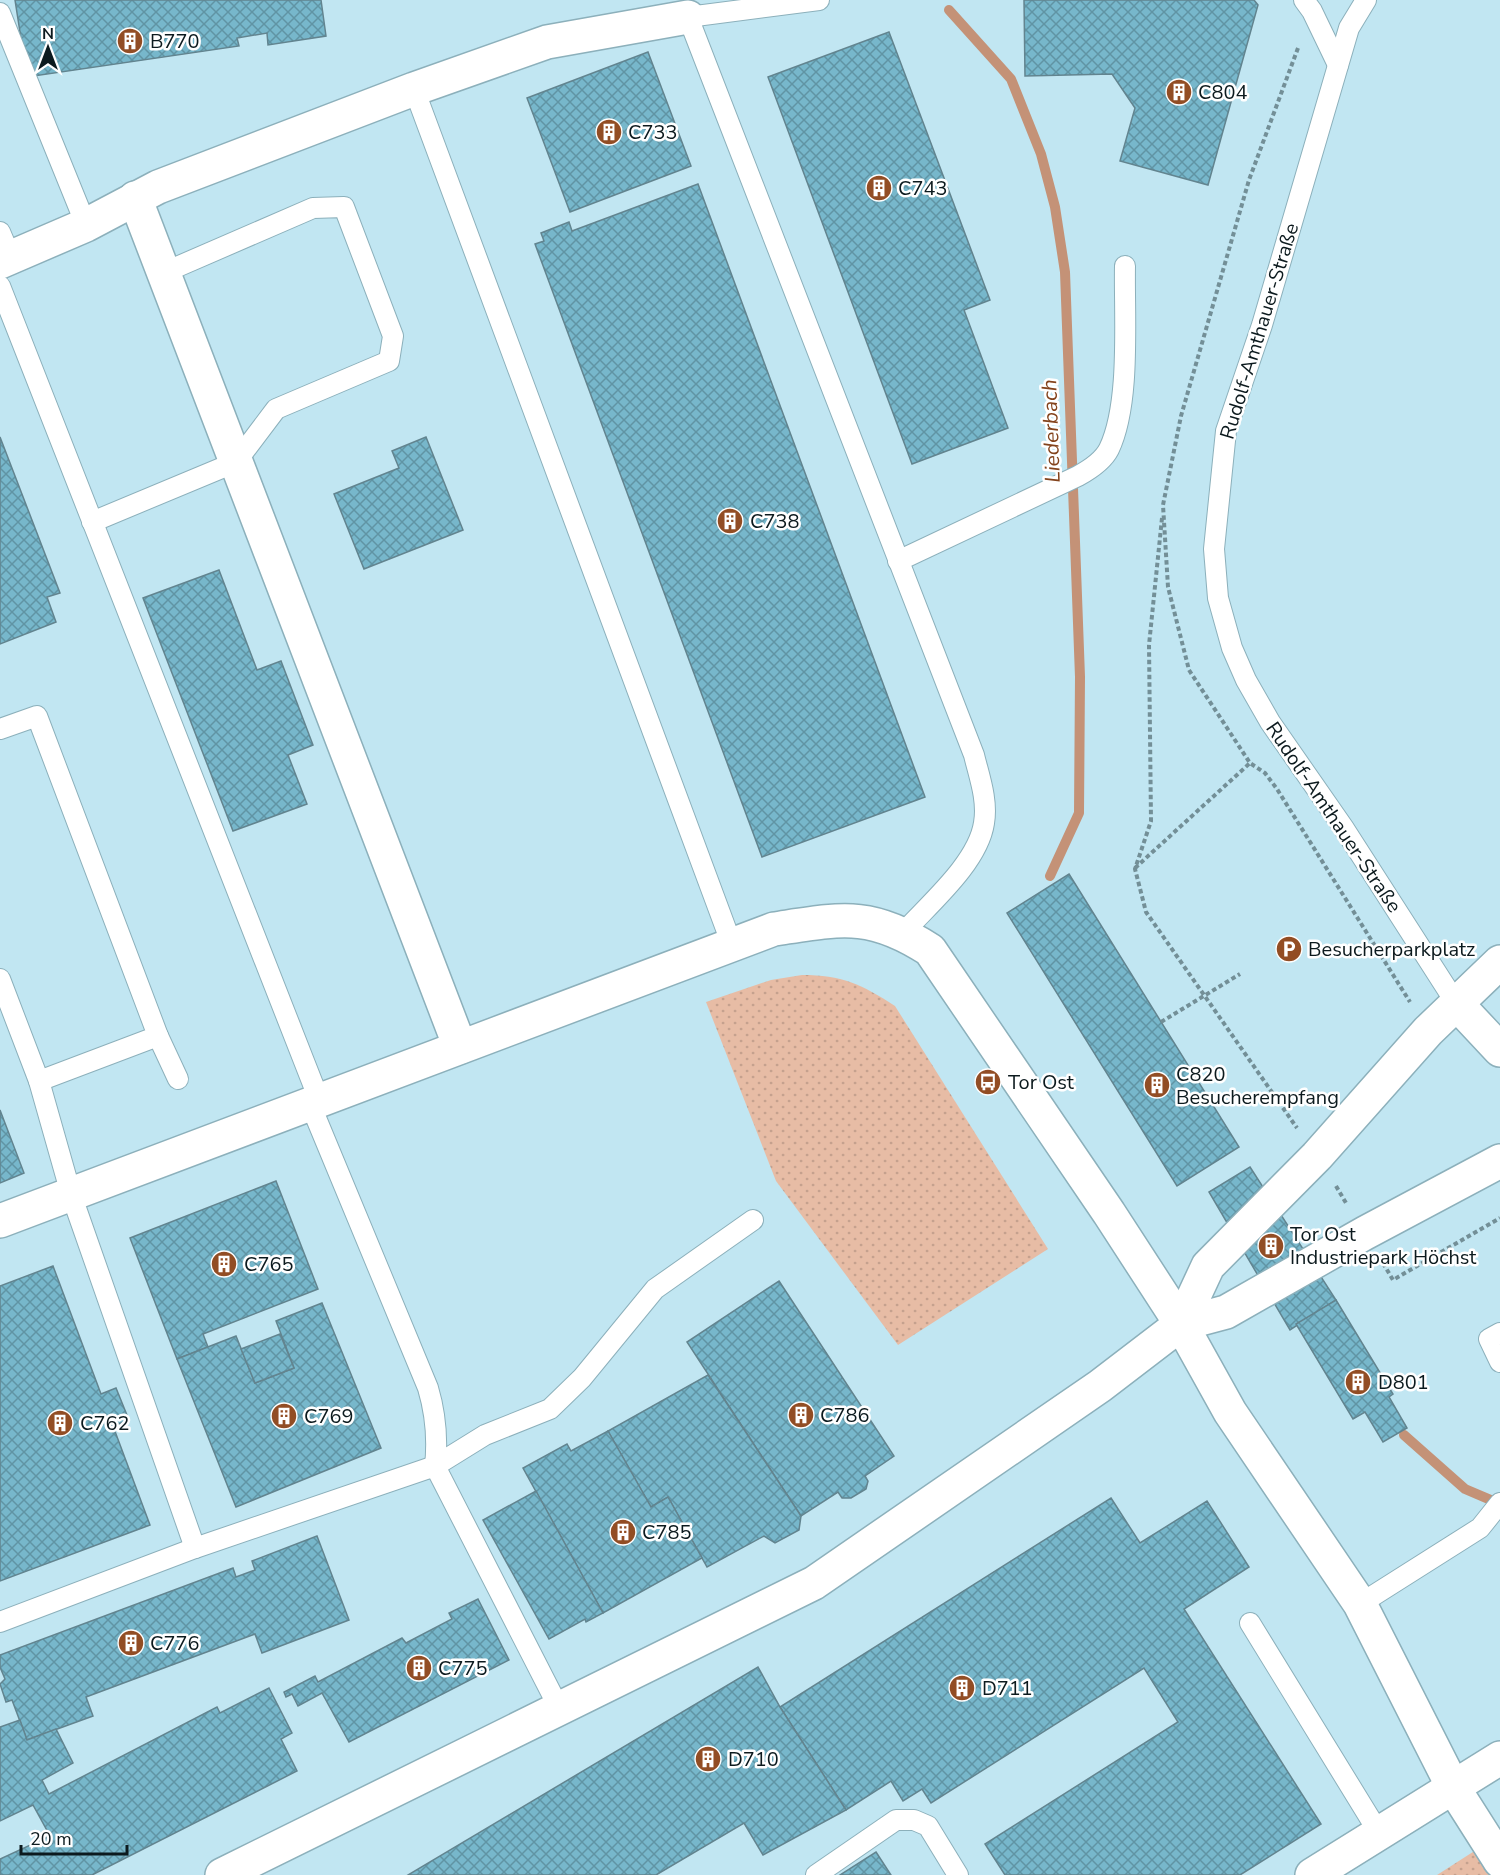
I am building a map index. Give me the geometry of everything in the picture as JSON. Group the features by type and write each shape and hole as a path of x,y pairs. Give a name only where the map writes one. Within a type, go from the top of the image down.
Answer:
{"street":[{"path":"3,260 86,225 135,198 414,89 547,42 688,17"},
{"path":"135,198 460,1047"},
{"path":"0,1221 774,929 839,919 877,923 903,933 930,950 1110,1213 1181,1324 1230,1412 1360,1604 1453,1787 1500,1861"},
{"path":"1181,1324 1208,1266 1317,1156 1428,1031 1500,962"},
{"path":"1456,1003 1500,1050"},
{"path":"222,1875 814,1583 1090,1393 1181,1324 1226,1312 1365,1233 1500,1161"},
{"path":"1312,1875 1500,1758"}],"lane":[{"path":"819,0 688,17 974,755 983,789 984,823 971,858 903,933"},
{"name":"Rudolf-Amthauer-Straße","path":"1366,0 1349,28 1262,325 1226,431 1214,549 1218,598 1232,648 1246,680 1270,722 1294,754 1456,1003"},
{"path":"1308,5 1338,65"},
{"path":"0,13 86,225"},
{"path":"414,89 732,945"},
{"path":"92,522 236,462 276,409 390,361 393,336 344,207 314,208 163,273"},
{"path":"3,260 92,522 315,1104 428,1388 435,1412 438,1437 435,1466 560,1708"},
{"path":"898,561 1091,469 1108,451 1122,393 1125,266"},
{"path":"0,729 37,716 158,1036 178,1079"},
{"path":"0,979 39,1082 71,1194 195,1548"},
{"path":"39,1082 158,1036"},
{"path":"0,1622 195,1548 435,1466 485,1435 550,1409 582,1378 655,1289 753,1220"},
{"path":"1500,1333 1489,1339 1500,1362"},
{"path":"1360,1604 1480,1528 1500,1503"},
{"path":"1250,1623 1379,1833"},
{"path":"816,1875 896,1820 914,1820 928,1826 958,1875"}],"path":[{"path":"1308,5 1249,180 1180,416 1163,506 1149,645 1151,821 1135,869 1146,912 1317,1156 1393,1280 1500,1218"},
{"path":"1163,506 1168,587 1189,670 1250,763 1265,773 1277,789 1428,1031"},
{"path":"1135,869 1250,763"},
{"path":"1161,1022 1240,974"}],"shaded area":[{"path":"816,975 851,982 895,1006 1048,1249 898,1345 776,1181 706,1002 771,980"},
{"path":"1476,1850 1492,1875 1437,1875"}],"building":[{"name":"B770","path":"15,0 321,0 326,36 268,45 267,33 237,38 239,46 27,77"},
{"name":"C804","path":"1024,0 1254,0 1258,5 1208,185 1120,161 1135,108 1112,74 1025,76"},
{"name":"C743","path":"889,32 990,300 964,310 1008,428 912,464 768,77"},
{"name":"C733","path":"648,52 691,166 570,212 527,98"},
{"name":"C738","path":"698,184 925,797 762,857 535,244 544,241 541,233 569,222 572,231"},
{"path":"0,437 60,593 47,597 56,622 0,644"},
{"path":"426,437 463,530 364,569 334,494 399,468 392,451"},
{"path":"219,570 257,670 281,661 313,745 288,755 307,804 233,831 143,598"},
{"name":"C820 Besucherempfang","path":"1069,874 1239,1147 1177,1186 1007,913"},
{"path":"0,1110 24,1173 0,1183"},
{"name":"Tor Ost Industriepark Höchst","path":"1250,1167 1336,1300 1290,1330 1209,1192"},
{"name":"C765","path":"276,1181 318,1289 203,1334 208,1347 177,1359 130,1238"},
{"name":"C762","path":"53,1266 101,1394 116,1388 129,1420 113,1426 150,1525 0,1581 0,1286"},
{"name":"C786","path":"779,1281 894,1456 865,1476 868,1481 866,1489 851,1498 842,1498 838,1492 801,1516 687,1342"},
{"name":"D801","path":"1336,1300 1393,1394 1389,1397 1407,1428 1383,1442 1365,1412 1353,1419 1296,1324"},
{"name":"C769","path":"322,1303 381,1448 236,1507 177,1359 236,1336 255,1383 294,1368 276,1321"},
{"path":"280,1334 294,1368 255,1383 241,1349"},
{"path":"708,1375 801,1516 799,1530 775,1543 764,1536 707,1567 668,1497 651,1507 608,1431"},
{"name":"C785","path":"608,1431 651,1507 668,1497 702,1558 603,1613 523,1468 567,1444 571,1451"},
{"path":"536,1491 603,1613 586,1622 585,1619 549,1639 483,1520"},
{"name":"D711","path":"1111,1498 1140,1543 1207,1501 1249,1567 1184,1609 1321,1824 1240,1875 1005,1875 985,1844 1178,1722 1144,1668 931,1803 922,1789 903,1801 891,1781 846,1810 780,1707"},
{"name":"C776","path":"317,1536 349,1620 262,1653 255,1634 86,1697 93,1716 27,1740 12,1700 6,1702 0,1684 5,1679 0,1667 0,1655 233,1568 236,1577 255,1570 252,1561"},
{"name":"C775","path":"478,1599 509,1660 349,1742 322,1693 298,1706 292,1694 286,1697 284,1692 315,1676 318,1682 402,1638 406,1643 452,1619 449,1613"},
{"name":"D710","path":"758,1667 780,1707 846,1810 763,1855 744,1823 656,1875 408,1875"},
{"path":"269,1688 292,1733 281,1739 297,1771 92,1875 0,1875 0,1859 50,1836 33,1805 0,1821 0,1727 20,1720 27,1740 56,1729 73,1763 42,1780 49,1794 217,1707 220,1713"},
{"path":"876,1852 891,1875 840,1875"}],"waterway":[{"name":"Liederbach","path":"949,10 1011,79 1041,154 1055,207 1065,272 1080,677 1079,813 1050,876"},
{"name":"Liederbach","path":"1404,1435 1465,1489 1500,1504"}],"place":[{"name":"B770","path":"130,41"},
{"name":"C804","path":"1179,92"},
{"name":"C733","path":"609,132"},
{"name":"C743","path":"879,188"},
{"name":"C738","path":"730,521"},
{"name":"Besucherparkplatz","path":"1289,949"},
{"name":"Tor Ost","path":"988,1082"},
{"name":"C820 Besucherempfang","path":"1157,1085"},
{"name":"Tor Ost Industriepark Höchst","path":"1271,1246"},
{"name":"C765","path":"224,1264"},
{"name":"D801","path":"1358,1382"},
{"name":"C786","path":"801,1415"},
{"name":"C769","path":"284,1416"},
{"name":"C762","path":"60,1423"},
{"name":"C785","path":"623,1532"},
{"name":"C776","path":"131,1643"},
{"name":"C775","path":"419,1668"},
{"name":"D711","path":"962,1688"},
{"name":"D710","path":"708,1759"}]}
